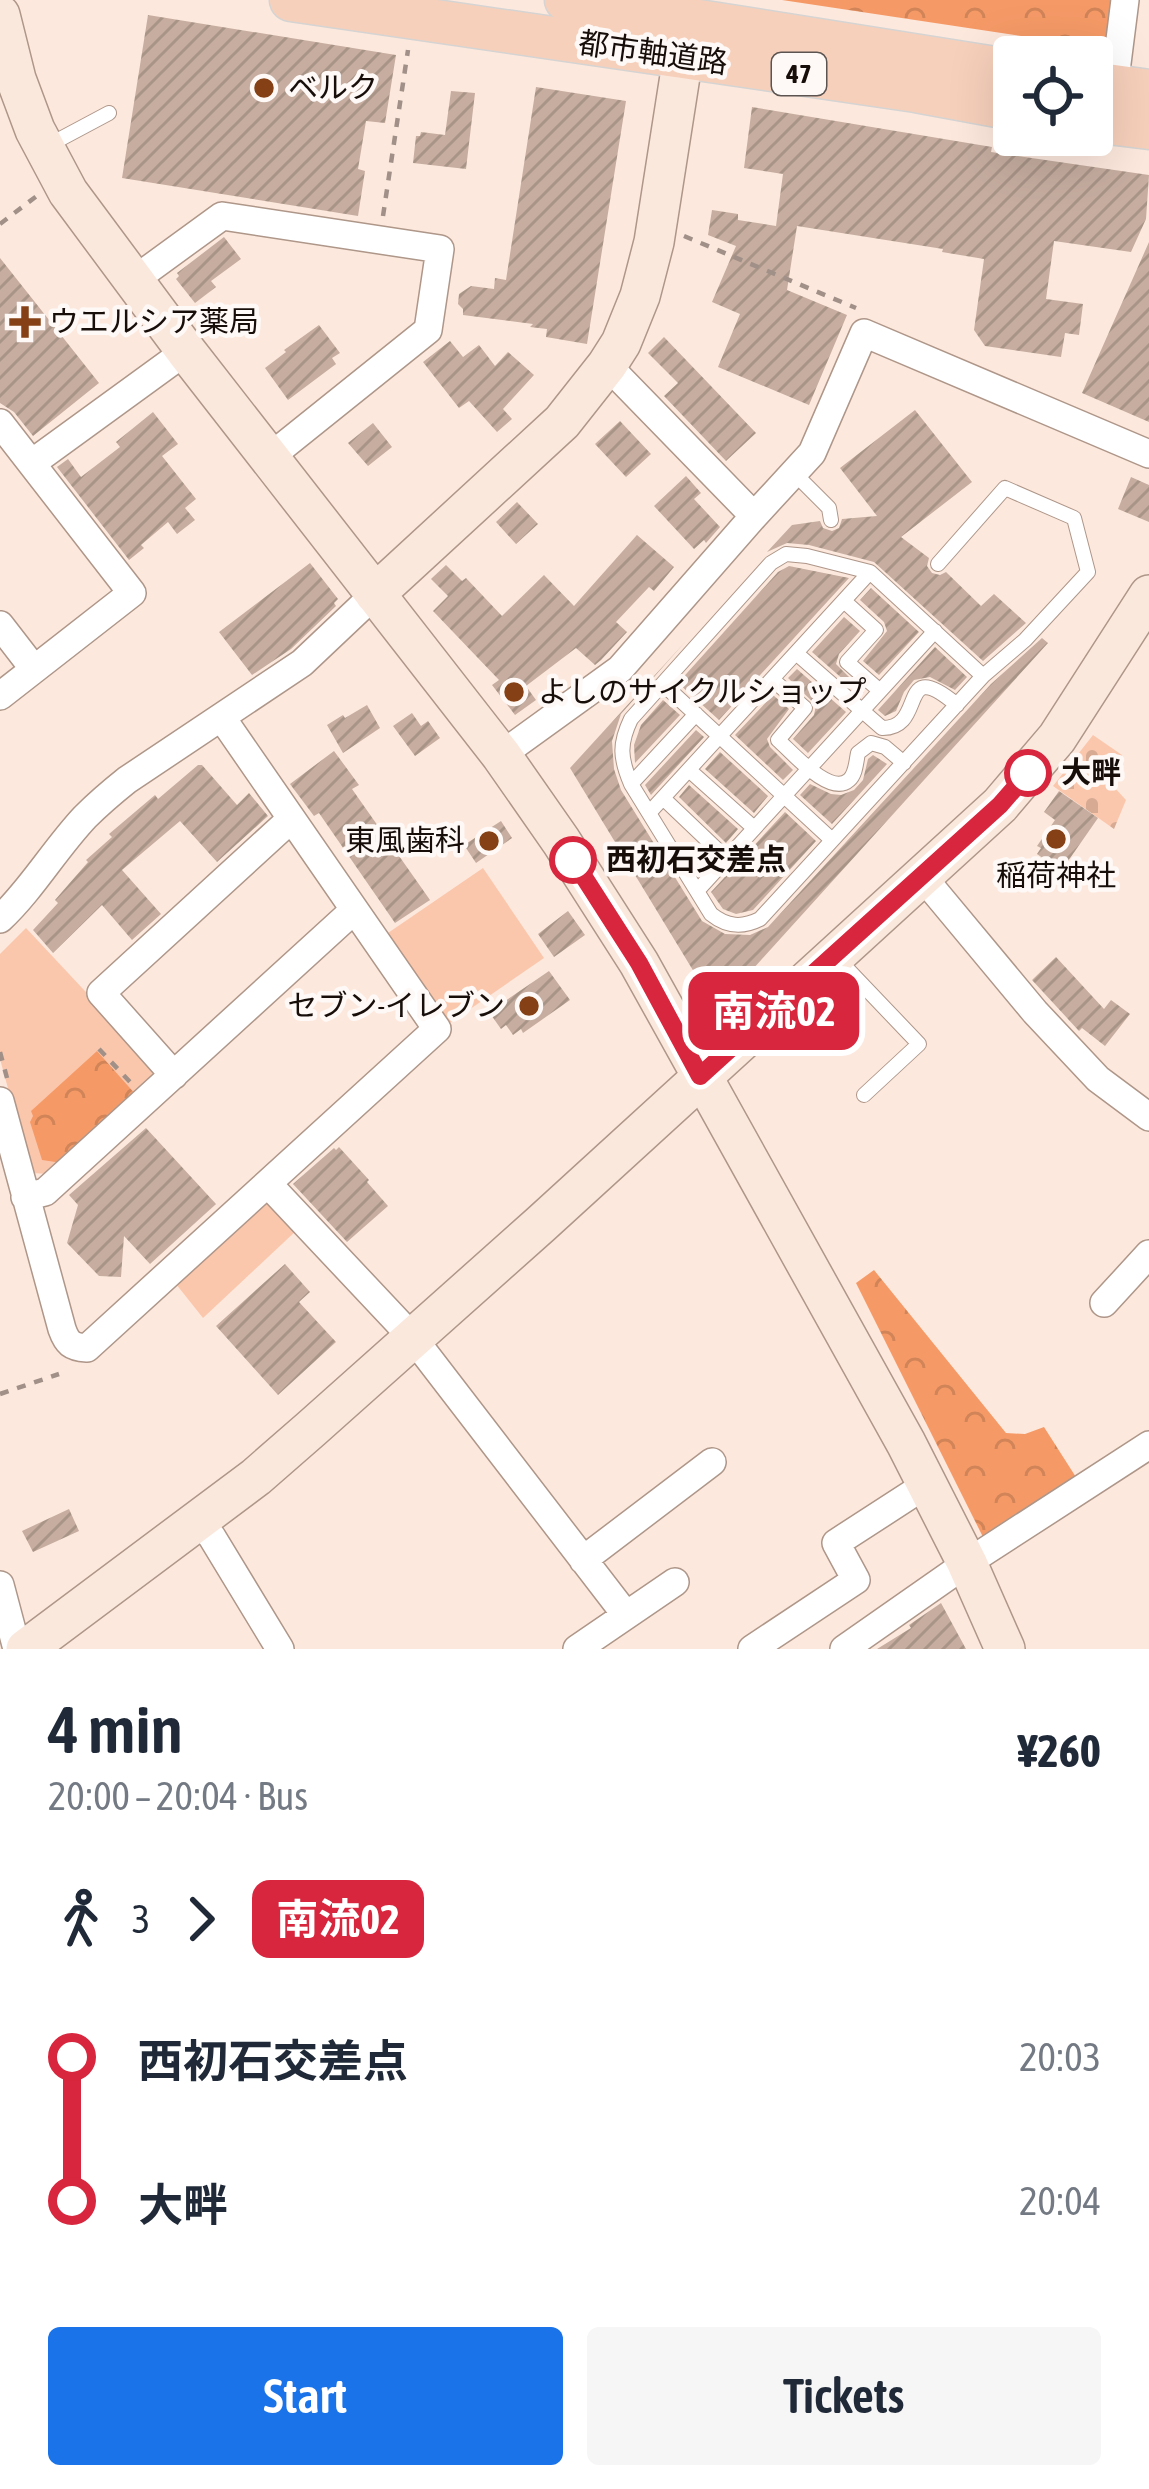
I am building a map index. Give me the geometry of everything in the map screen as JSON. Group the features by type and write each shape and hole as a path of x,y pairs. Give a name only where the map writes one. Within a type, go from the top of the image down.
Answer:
{"main road":[{"name":"都市軸道路","path":"291,0 688,26 993,68"},
{"name":"都市軸道路","path":"566,0 993,104"},
{"path":"1113,97 1149,128"}],"street":[{"path":"1113,89 1125,0"},
{"path":"0,15 16,79 68,191 186,351 501,755 639,963 927,1484 1005,1649"},
{"path":"0,920 104,798 302,663 585,396 627,329 647,273 688,26"},
{"path":"134,280 222,216 440,249 428,330 271,456"},
{"path":"501,755 620,669 812,453 864,334 1149,454"},
{"path":"32,463 186,351"},
{"path":"607,365 754,516"},
{"path":"0,423 132,593 0,696"},
{"path":"0,1585 21,1649 256,1477 1000,805 1057,738 1149,595"},
{"path":"0,625 34,669"},
{"path":"0,1101 66,1341 87,1348 437,1029 221,718"},
{"path":"174,1075 101,993 290,820"},
{"path":"921,874 1050,1028 1098,1079 1149,1118"},
{"path":"25,1197 45,1192 353,911"},
{"path":"268,1185 413,1338 626,1615"},
{"path":"1104,1303 1149,1254"},
{"path":"844,1649 1149,1444"},
{"path":"584,1560 712,1462"},
{"path":"752,1649 856,1580 836,1543 927,1484"},
{"path":"199,1520 280,1649"},
{"path":"577,1649 675,1582"}],"lane":[{"path":"45,148 109,112"},
{"path":"794,473 829,508 831,520"},
{"path":"938,564 1005,488 1074,518 1088,572 1025,640 983,676 760,919 747,926 720,922 711,914 631,784 620,752 632,719 771,563 787,554 870,572 983,676"},
{"path":"649,813 870,572"},
{"path":"844,601 876,630 847,662 879,690"},
{"path":"697,891 935,631"},
{"path":"796,653 882,728 891,729 907,719 914,692 926,687 937,688 957,705"},
{"path":"772,679 805,708 778,740 828,783 841,784 854,775 858,753 871,743 885,747 904,763"},
{"path":"663,684 832,840"},
{"path":"631,784 696,714"},
{"path":"688,770 754,828"},
{"path":"662,798 726,858"},
{"path":"835,955 919,1044 864,1094"}],"path":[{"path":"379,240 409,45"},
{"path":"0,224 40,193"},
{"path":"679,234 858,309"},
{"path":"99,1048 146,1100"},
{"path":"0,1394 59,1374"}],"green space":[{"path":"782,0 1112,0 1106,36 1021,36"},
{"path":"1093,735 1122,755 1114,787 1126,800 1114,829 1053,786"},
{"path":"483,868 544,958 447,1025 385,935"},
{"path":"26,928 157,1068 156,1079 50,1174 31,1173 0,1059 0,954"},
{"path":"97,1051 137,1096 62,1163 42,1160 31,1111"},
{"path":"264,1204 275,1205 298,1229 203,1318 176,1284"},
{"path":"874,1270 1006,1433 1025,1434 1044,1427 1081,1485 987,1545 856,1283"}],"building":[{"name":"ベルク","path":"148,15 396,55 385,123 366,121 358,169 365,171 358,216 122,178"},
{"path":"536,87 626,101 587,344 546,337 547,329 530,327 533,324 463,315 458,304 459,294 471,286 494,289 495,278 506,280"},
{"path":"451,91 475,93 466,169 413,163 416,136 421,132 445,135"},
{"path":"752,107 992,147 993,156 1149,175 1146,219 1131,252 1054,241 1046,299 1083,304 1079,335 1065,333 1061,357 985,346 974,330 984,259 797,226 787,290 847,315 809,405 718,367 740,314 712,302 736,246 708,235 712,210 776,226 783,174 744,168"},
{"path":"224,237 241,259 211,281 216,287 195,303 176,279 177,273"},
{"path":"1149,242 1149,422 1082,393"},
{"name":"ウエルシア薬局","path":"0,258 99,383 33,436 0,403"},
{"path":"319,325 340,353 332,358 336,364 288,400 265,368"},
{"path":"664,337 756,433 726,461 664,396 678,383 648,353"},
{"path":"450,341 463,357 479,345 495,366 508,352 534,375 503,409 512,419 497,432 469,401 459,408 423,362"},
{"path":"915,410 972,482 901,537 929,558 932,573 946,572 981,606 994,594 1026,623 983,661 874,562 809,545 787,543 767,552 792,525 820,521 832,531 842,519 877,516 840,468"},
{"path":"153,412 178,444 162,456 196,499 185,508 195,520 177,534 168,522 129,560 57,467 68,459 81,477 120,447 116,442"},
{"path":"620,421 651,454 626,477 595,444"},
{"path":"373,423 392,447 368,466 348,443"},
{"path":"686,476 701,493 694,499 720,527 694,549 654,506"},
{"path":"1131,477 1149,485 1149,522 1118,509"},
{"path":"517,502 538,524 516,544 496,522"},
{"path":"637,535 674,567 654,591 649,587 616,622 627,632 601,660 595,665 576,648 526,686 536,700 515,715 492,685 499,680 433,611 448,596 431,579 446,565 462,581 466,578 502,616 544,575 574,606"},
{"path":"310,563 338,599 336,606 291,649 252,675 219,632"},
{"path":"789,566 849,578 719,720 678,683 778,572"},
{"path":"871,588 919,632 879,675 863,661 887,631 884,622 860,600"},
{"path":"844,617 860,631 836,664 864,692 861,695 812,652"},
{"path":"1042,638 1048,643 743,980 694,972 570,768 686,641 621,714 612,741 614,769 621,790 702,921 725,934 750,935 768,927 991,684"},
{"path":"935,647 967,677 955,690 930,677 914,680 896,711 885,716 878,710"},
{"path":"797,669 846,712 808,753 793,739 814,715 816,705 788,678"},
{"path":"773,695 789,709 767,739 793,770 783,780 735,735"},
{"path":"663,700 680,715 635,763 634,745 641,725"},
{"path":"367,705 380,728 343,753 327,725"},
{"path":"412,713 421,726 428,721 440,738 415,756 393,726"},
{"path":"696,730 704,737 651,795 645,785"},
{"path":"334,751 359,785 352,789 430,900 395,923 319,813 314,816 290,784"},
{"path":"720,752 768,796 754,813 705,769"},
{"path":"873,755 887,764 832,824 800,795 810,784 831,794 854,790"},
{"path":"198,765 237,805 249,793 268,816 217,862 180,821 122,870 161,914 132,940 102,905 53,953 33,930 58,903 55,900 86,860 112,837 109,834"},
{"path":"689,785 738,829 726,843 679,797"},
{"path":"1059,791 1098,818 1066,864 1058,859 1054,866 1037,854 1041,848 1037,846 1055,820 1044,812"},
{"path":"785,812 816,841 753,910 736,914 723,909 711,892"},
{"name":"東風歯科","path":"501,821 512,838 476,863 464,845"},
{"path":"568,911 585,935 554,957 538,934"},
{"path":"1056,957 1104,1009 1111,1000 1130,1014 1105,1046 1082,1028 1079,1031 1032,980"},
{"name":"セブン-イレブン","path":"549,971 570,1000 523,1033 521,1029 513,1035 506,1025 501,1029 489,1012"},
{"path":"146,1128 216,1204 150,1264 124,1236 121,1277 99,1276 67,1243 78,1205 69,1195"},
{"path":"339,1147 388,1206 347,1242 293,1184"},
{"path":"285,1264 310,1292 299,1302 336,1342 278,1395 216,1326"},
{"path":"69,1509 79,1531 33,1552 22,1531"},
{"path":"941,1603 966,1649 877,1649 911,1628"}],"bus line":[{"name":"南流02","path":"573,860 639,963 700,1076 956,846 1028,773"}],"place":[{"name":"ベルク","path":"264,88"},
{"name":"ウエルシア薬局","path":"25,322"},
{"name":"よしのサイクルショップ","path":"514,692"},
{"name":"大畔","path":"1028,773"},
{"name":"稲荷神社","path":"1056,839"},
{"name":"東風歯科","path":"489,841"},
{"name":"西初石交差点","path":"573,860"},
{"name":"セブン-イレブン","path":"529,1006"}]}
